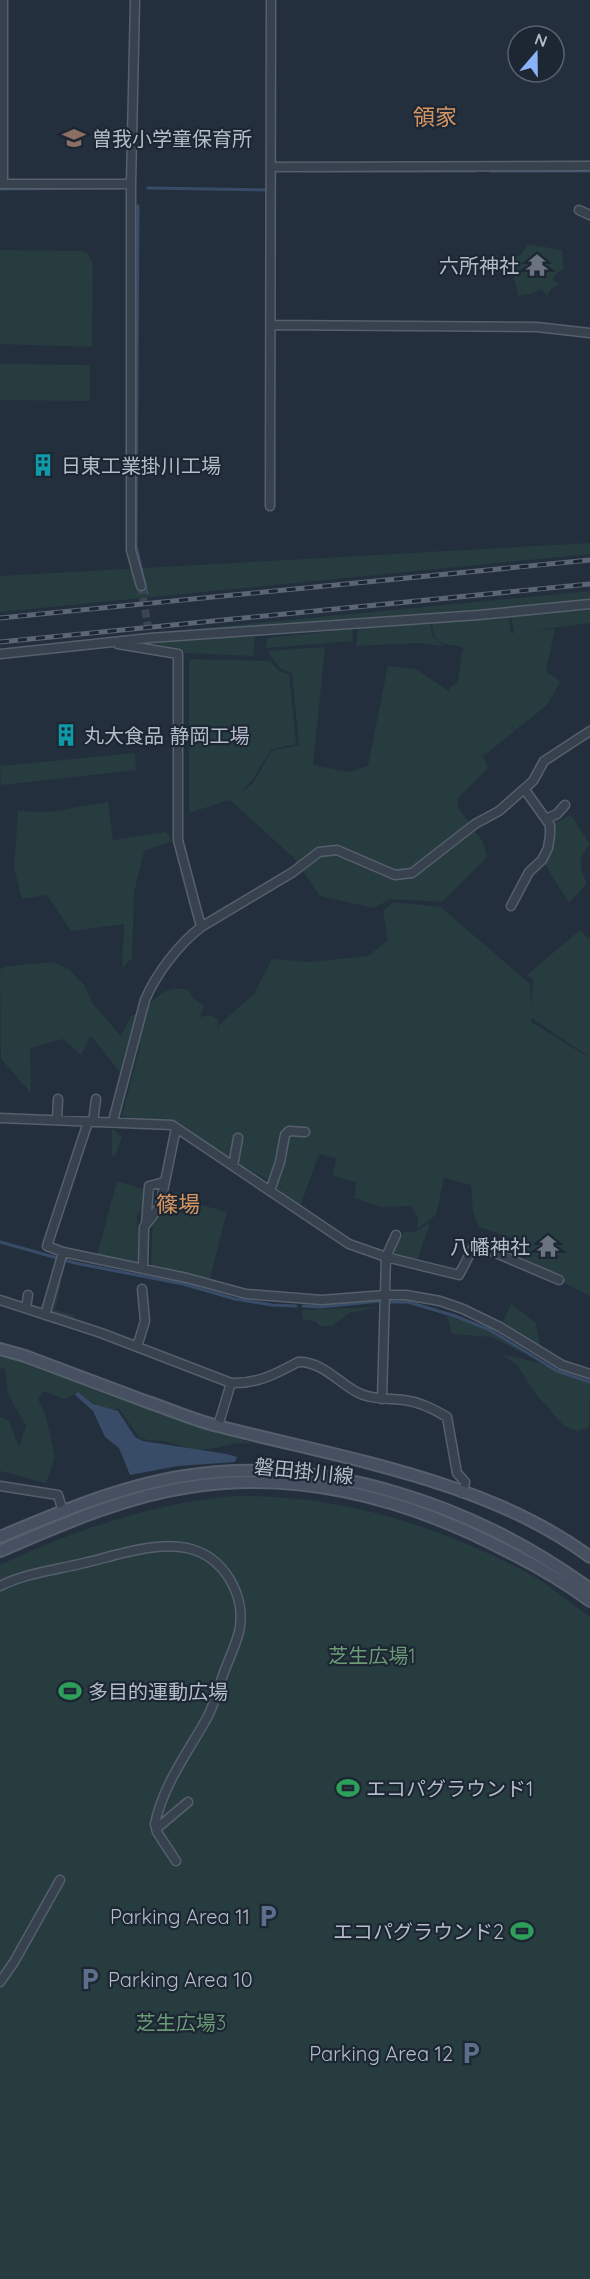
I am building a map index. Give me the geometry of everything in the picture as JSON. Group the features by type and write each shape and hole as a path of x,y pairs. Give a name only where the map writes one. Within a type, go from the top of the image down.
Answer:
{"main road":[{"path":"0,1349 218,1426 359,1461 463,1493 513,1511 590,1557"},
{"name":"磐田掛川線","path":"0,1537 119,1493 184,1476 287,1472 382,1488 448,1511 516,1543 571,1575 590,1589"},
{"name":"磐田掛川線","path":"0,1551 96,1511 147,1496 187,1487 221,1483 289,1483 352,1492 444,1520 552,1574 590,1601"}],"street":[{"path":"3,0 1,184 131,184"},
{"path":"135,0 131,184 131,550 141,586"},
{"path":"270,506 271,0"},
{"path":"271,167 590,166"},
{"path":"579,210 590,215"},
{"path":"271,325 537,327 590,333"},
{"path":"0,654 109,642 479,615 590,604"},
{"path":"109,642 178,654 178,840 201,927"},
{"path":"113,1121 150,987 188,937 293,872 319,852 328,849 337,849 395,875 412,873 475,824 499,811 525,790 544,761 590,731"},
{"path":"511,906 529,872 542,860 548,848 550,825 525,790"},
{"path":"546,819 557,814 565,805"},
{"path":"57,1120 58,1099"},
{"path":"96,1099 91,1122 47,1246 63,1252 246,1294 322,1300 406,1295 440,1301 463,1309 500,1327 562,1365 590,1374"},
{"path":"0,1118 172,1125 349,1244 386,1257 459,1275 475,1244 559,1280"},
{"path":"146,1224 160,1206 176,1128"},
{"path":"270,1191 280,1162 285,1135 289,1131 305,1132"},
{"path":"233,1166 238,1138"},
{"path":"143,1269 149,1186 164,1182"},
{"path":"382,1399 386,1257 396,1235"},
{"path":"45,1315 63,1252"},
{"path":"137,1347 145,1321 142,1288"},
{"path":"26,1308 28,1295"},
{"path":"0,1300 137,1347 231,1383 265,1379 298,1362 304,1362 327,1371 356,1392 382,1399 406,1400 430,1407 447,1417 458,1473 465,1482 463,1493"},
{"path":"218,1426 231,1383"},
{"path":"0,1486 58,1495 63,1512"},
{"path":"0,1586 33,1574 122,1554 181,1547 198,1551 216,1563 235,1587 240,1604 239,1631 208,1715 172,1776 156,1817 156,1829 176,1861"},
{"path":"156,1829 188,1802"},
{"path":"0,1982 14,1962 60,1880"}],"green space":[{"path":"527,244 562,250 564,268 555,275 553,280 560,284 550,290 547,296 542,289 518,296 513,274 517,267 515,257 522,254"},
{"path":"0,250 82,251 88,254 93,264 92,347 0,344"},
{"path":"0,364 90,365 90,401 0,400"},
{"path":"590,543 590,554 0,612 0,576"},
{"path":"590,591 590,602 285,626 153,633"},
{"path":"590,608 590,623 531,631 555,629 546,671 560,682 547,705 516,730 509,722 515,731 483,756 488,768 458,798 458,808 483,842 487,857 442,902 391,899 373,908 320,896 294,858 231,801 232,799 189,813 189,659 270,661 279,671 289,674 296,744 271,749 253,779 241,792 254,782 271,751 299,745 292,673 281,669 267,651 325,647 313,765 350,772 368,766 388,666 416,669 450,692 449,688 458,682 462,651 465,650 460,646 440,642 434,635 432,623 509,617 511,633 514,633 511,616"},
{"path":"430,623 432,635 443,646 419,643 356,646 358,628"},
{"path":"352,629 353,641 266,648 267,638"},
{"path":"255,636 253,656 186,653 179,649 159,646 158,641"},
{"path":"135,753 136,770 1,785 0,766"},
{"path":"108,802 113,840 166,832 172,841 144,851 134,892 132,958 122,968 124,924 71,931 47,895 22,899 14,868 18,811 49,812"},
{"path":"571,815 590,845 581,859 582,873 587,883 569,903 542,860 550,825"},
{"path":"393,902 441,907 530,984 531,1007 533,980 527,975 580,930 590,940 590,1296 525,1263 525,1246 518,1240 479,1227 473,1212 471,1185 444,1178 436,1215 417,1229 418,1217 411,1206 381,1207 355,1198 356,1182 333,1176 336,1158 319,1154 300,1207 269,1181 171,1123 122,1116 140,1045 135,1042 123,1076 91,1036 81,1055 63,1039 30,1048 31,1093 1,1059 0,969 9,966 54,962 69,969 85,986 93,1004 121,1036 131,1016 164,992 178,988 188,990 193,998 204,1006 200,1017 211,1015 219,1021 217,1030 220,1024 254,994 272,959 310,962 368,956 388,940 383,911","holes":["532,1018 588,1056 531,1022"]},
{"path":"112,1128 122,1137 116,1154 112,1157"},
{"path":"117,1181 146,1190 148,1197 137,1216 139,1259 136,1263 97,1256"},
{"path":"175,1192 181,1192 187,1201 227,1212 210,1279 151,1264 153,1210"},
{"path":"430,1223 417,1261 392,1254 404,1232 414,1232"},
{"path":"58,1284 61,1284 55,1310 75,1315 73,1321 52,1312"},
{"path":"511,1304 536,1323 540,1347 503,1322"},
{"path":"379,1307 349,1313 333,1326 320,1326 316,1322 303,1319 302,1310"},
{"path":"452,1315 523,1347 522,1353 492,1337 452,1334 447,1317"},
{"path":"0,1354 254,1444 237,1443 194,1450 165,1441 147,1440 139,1437 119,1409 103,1410 79,1393 64,1399 44,1391 38,1399 46,1416 55,1457 46,1483 0,1471 0,1417 9,1421 19,1447 26,1426 8,1394 5,1369 0,1367"},
{"path":"501,1354 536,1362 590,1382 589,1427 578,1431 564,1426 536,1394 517,1365"},
{"path":"232,1496 309,1500 384,1515 420,1526 492,1555 526,1572 590,1617 590,2279 0,2279 0,1565 113,1520 172,1505"}],"water":[{"path":"78,1392 93,1404 118,1411 135,1437 143,1441 227,1454 237,1457 235,1462 178,1466 130,1475 119,1448 105,1437 93,1411 75,1395"}],"waterway":[{"path":"306,171 476,171"},
{"path":"491,171 590,171"},
{"path":"0,189 120,188"},
{"path":"148,188 269,190"},
{"path":"138,206 136,546 147,593"},
{"path":"0,1242 75,1263 183,1284 235,1299 296,1306"},
{"path":"303,1306 321,1307 379,1301"},
{"path":"390,1302 408,1302 455,1316 490,1330 557,1371 590,1382"}],"tunnel":[{"path":"141,586 152,651"}],"railway":[{"path":"0,618 590,560"},
{"path":"0,642 590,584"}],"place":[{"name":"曽我小学童保育所","path":"74,138"},
{"name":"六所神社","path":"537,265"},
{"name":"日東工業掛川工場","path":"43,465"},
{"name":"丸大食品 静岡工場","path":"66,735"},
{"name":"八幡神社","path":"548,1246"},
{"name":"多目的運動広場","path":"70,1691"},
{"name":"エコパグラウンド1","path":"348,1788"},
{"name":"Parking Area 11","path":"268,1916"},
{"name":"エコパグラウンド2","path":"522,1931"},
{"name":"Parking Area 10","path":"90,1979"},
{"name":"Parking Area 12","path":"471,2053"}],"district":[{"name":"領家","path":"435,117"},
{"name":"篠場","path":"178,1204"}],"park label":[{"name":"芝生広場1","path":"372,1655"},
{"name":"芝生広場3","path":"181,2022"}]}
